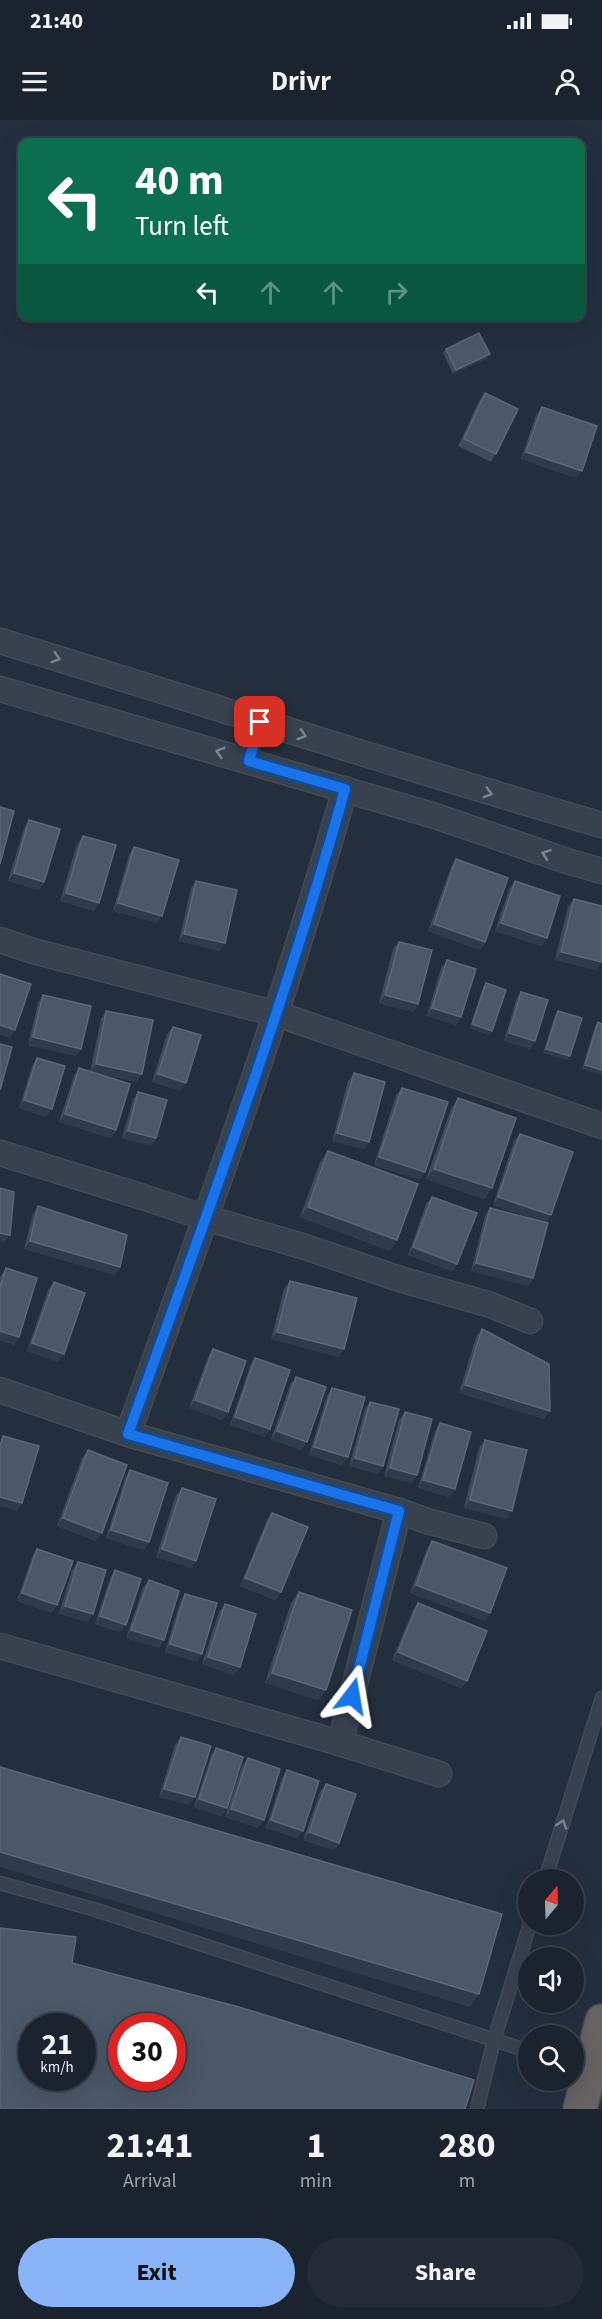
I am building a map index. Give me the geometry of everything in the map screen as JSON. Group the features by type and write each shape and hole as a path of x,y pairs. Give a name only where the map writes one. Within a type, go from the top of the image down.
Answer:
{"highway":[{"path":"580,2109 585,2068 602,2021"}],"street":[{"path":"0,640 442,779 602,825"},
{"path":"0,689 432,814 602,871"},
{"path":"249,761 260,722"},
{"path":"432,814 442,779"},
{"path":"128,1434 277,1014 315,895 345,789"},
{"path":"0,940 44,954 277,1014 602,1126"},
{"path":"0,1153 302,1246 404,1280 491,1305 530,1321"},
{"path":"0,1390 128,1434 484,1536"},
{"path":"340,1743 399,1511"},
{"path":"0,1646 340,1743 439,1774"}],"lane":[{"path":"548,1869 602,1698"},
{"path":"0,1883 96,1910 518,2048"},
{"path":"477,2109 494,2040 527,1935"}],"building":[{"path":"479,333 490,354 456,370 446,349"},
{"path":"485,393 518,409 496,454 464,439"},
{"path":"542,407 597,426 582,471 526,452"},
{"path":"0,807 14,811 0,864"},
{"path":"29,820 60,829 44,882 14,873"},
{"path":"83,836 116,845 99,903 66,893"},
{"path":"134,847 179,860 162,916 118,903"},
{"path":"456,859 508,878 485,942 434,924"},
{"path":"196,881 237,890 225,943 184,934"},
{"path":"515,881 560,896 547,938 501,923"},
{"path":"574,899 602,906 602,962 561,952"},
{"path":"399,942 432,950 418,1004 385,995"},
{"path":"447,960 476,969 461,1017 432,1008"},
{"path":"0,974 31,984 15,1030 0,1025"},
{"path":"486,983 506,990 492,1031 472,1024"},
{"path":"521,992 548,1000 535,1041 509,1033"},
{"path":"43,995 91,1006 81,1049 33,1037"},
{"path":"106,1011 153,1020 142,1074 96,1064"},
{"path":"558,1011 582,1018 570,1056 546,1049"},
{"path":"598,1022 602,1024 602,1070 585,1065"},
{"path":"173,1027 201,1035 186,1083 158,1074"},
{"path":"0,1044 12,1047 0,1090"},
{"path":"37,1058 65,1066 52,1109 24,1100"},
{"path":"79,1068 130,1084 116,1130 65,1114"},
{"path":"354,1073 385,1082 369,1142 337,1133"},
{"path":"402,1088 448,1102 425,1172 379,1157"},
{"path":"138,1092 167,1100 156,1138 128,1131"},
{"path":"458,1098 516,1118 492,1188 434,1169"},
{"path":"520,1134 573,1152 551,1215 498,1197"},
{"path":"328,1151 418,1184 397,1240 308,1207"},
{"path":"0,1188 14,1192 10,1235 0,1233"},
{"path":"432,1197 477,1213 457,1264 413,1247"},
{"path":"38,1206 127,1235 120,1267 30,1241"},
{"path":"490,1208 548,1223 533,1278 476,1263"},
{"path":"6,1268 37,1278 19,1337 0,1331 0,1287"},
{"path":"290,1281 357,1298 344,1349 277,1332"},
{"path":"54,1282 85,1293 64,1354 32,1343"},
{"path":"482,1329 549,1364 550,1411 465,1385"},
{"path":"213,1349 246,1361 228,1412 195,1400"},
{"path":"255,1358 290,1370 270,1429 235,1417"},
{"path":"296,1377 326,1387 307,1442 277,1431"},
{"path":"332,1388 365,1397 348,1457 314,1447"},
{"path":"370,1402 399,1409 383,1466 355,1458"},
{"path":"405,1412 432,1419 417,1475 390,1468"},
{"path":"440,1423 471,1432 455,1489 423,1480"},
{"path":"3,1436 39,1446 22,1503 0,1497 0,1446"},
{"path":"485,1440 527,1450 512,1511 470,1500"},
{"path":"88,1450 127,1465 102,1533 63,1518"},
{"path":"130,1470 168,1483 149,1542 111,1530"},
{"path":"182,1488 216,1499 196,1561 162,1549"},
{"path":"272,1513 308,1527 281,1592 245,1578"},
{"path":"432,1541 507,1568 490,1613 416,1585"},
{"path":"37,1549 73,1561 57,1605 22,1593"},
{"path":"78,1562 106,1570 93,1614 65,1606"},
{"path":"115,1570 141,1579 126,1625 100,1616"},
{"path":"149,1580 179,1591 164,1640 131,1630"},
{"path":"299,1592 352,1610 326,1690 272,1673"},
{"path":"185,1594 217,1603 202,1654 170,1644"},
{"path":"418,1603 487,1631 467,1681 398,1652"},
{"path":"225,1604 256,1614 240,1667 208,1657"},
{"path":"181,1737 211,1746 195,1797 164,1789"},
{"path":"216,1748 243,1757 227,1808 199,1799"},
{"path":"248,1758 280,1769 264,1820 231,1809"},
{"path":"0,1767 502,1914 479,1994 0,1852"},
{"path":"287,1770 319,1781 303,1831 271,1820"},
{"path":"326,1784 356,1794 339,1843 309,1832"},
{"path":"0,1928 76,1937 72,1963 239,2007 474,2080 465,2109 0,2109"}],"route":[{"path":"260,722 249,761 345,789 315,895 277,1014 128,1434 399,1511 352,1696"}]}
